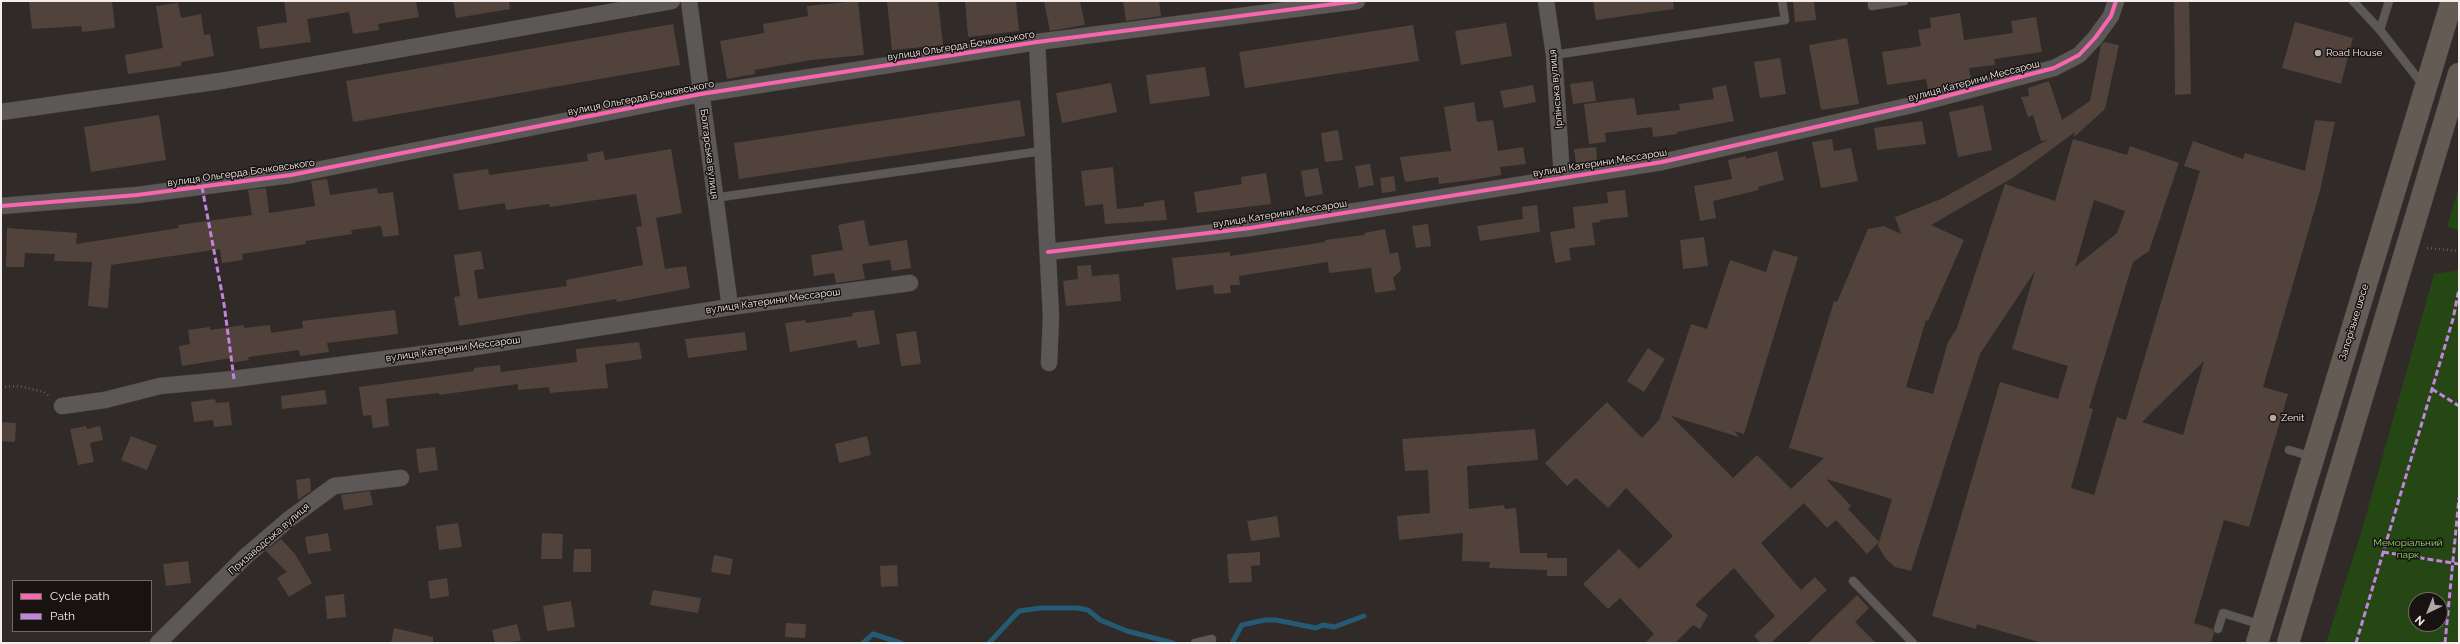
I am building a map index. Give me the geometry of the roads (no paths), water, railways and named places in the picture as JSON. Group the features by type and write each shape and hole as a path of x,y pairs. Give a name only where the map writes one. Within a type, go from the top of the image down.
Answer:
{"main road":[{"name":"Запорізьке шосе","path":"2260,634 2452,1"},
{"path":"2288,643 2459,74"}],"street":[{"path":"1,112 221,81 672,1"},
{"name":"Болгарська вулиця","path":"689,1 714,198 730,307"},
{"name":"вулиця Ольгерда Бочковського","path":"1,206 137,195 291,175 701,94 1037,42 1357,1"},
{"name":"Ірпінська вулиця","path":"1546,1 1554,55 1562,176"},
{"name":"вулиця Катерини Мессарош","path":"1048,252 1250,228 1562,176 1662,162 1912,106 2054,68 2079,55 2095,38 2111,16 2116,1"},
{"path":"1037,42 1051,317 1049,363"},
{"name":"вулиця Катерини Мессарош","path":"62,406 105,400 160,386 234,379 475,347 730,307 910,283"},
{"name":"Призаводська вулиця","path":"158,643 246,556 288,520 334,486 401,478"}],"lane":[{"path":"1554,55 1785,20 1782,1"},
{"path":"1872,1 1872,6 1904,1"},
{"path":"2352,1 2380,30 2425,87"},
{"path":"2380,30 2389,1"},
{"path":"714,198 1042,152"},
{"path":"2289,450 2314,458"},
{"path":"1853,581 1913,643"},
{"path":"2218,629 2223,613 2260,634"},
{"path":"1195,643 1211,641"}],"waterway":[{"path":"989,643 1019,611 1041,608 1077,608 1088,610 1100,620 1127,631 1173,643"},
{"path":"1232,643 1242,625 1265,620 1276,620 1316,628 1323,625 1334,627 1364,616"},
{"path":"863,643 873,634 901,643"}],"place":[{"name":"Road House","path":"2318,53"},
{"name":"Zenit","path":"2273,418"}],"park label":[{"name":"Меморіальний парк","path":"2408,548"}]}
